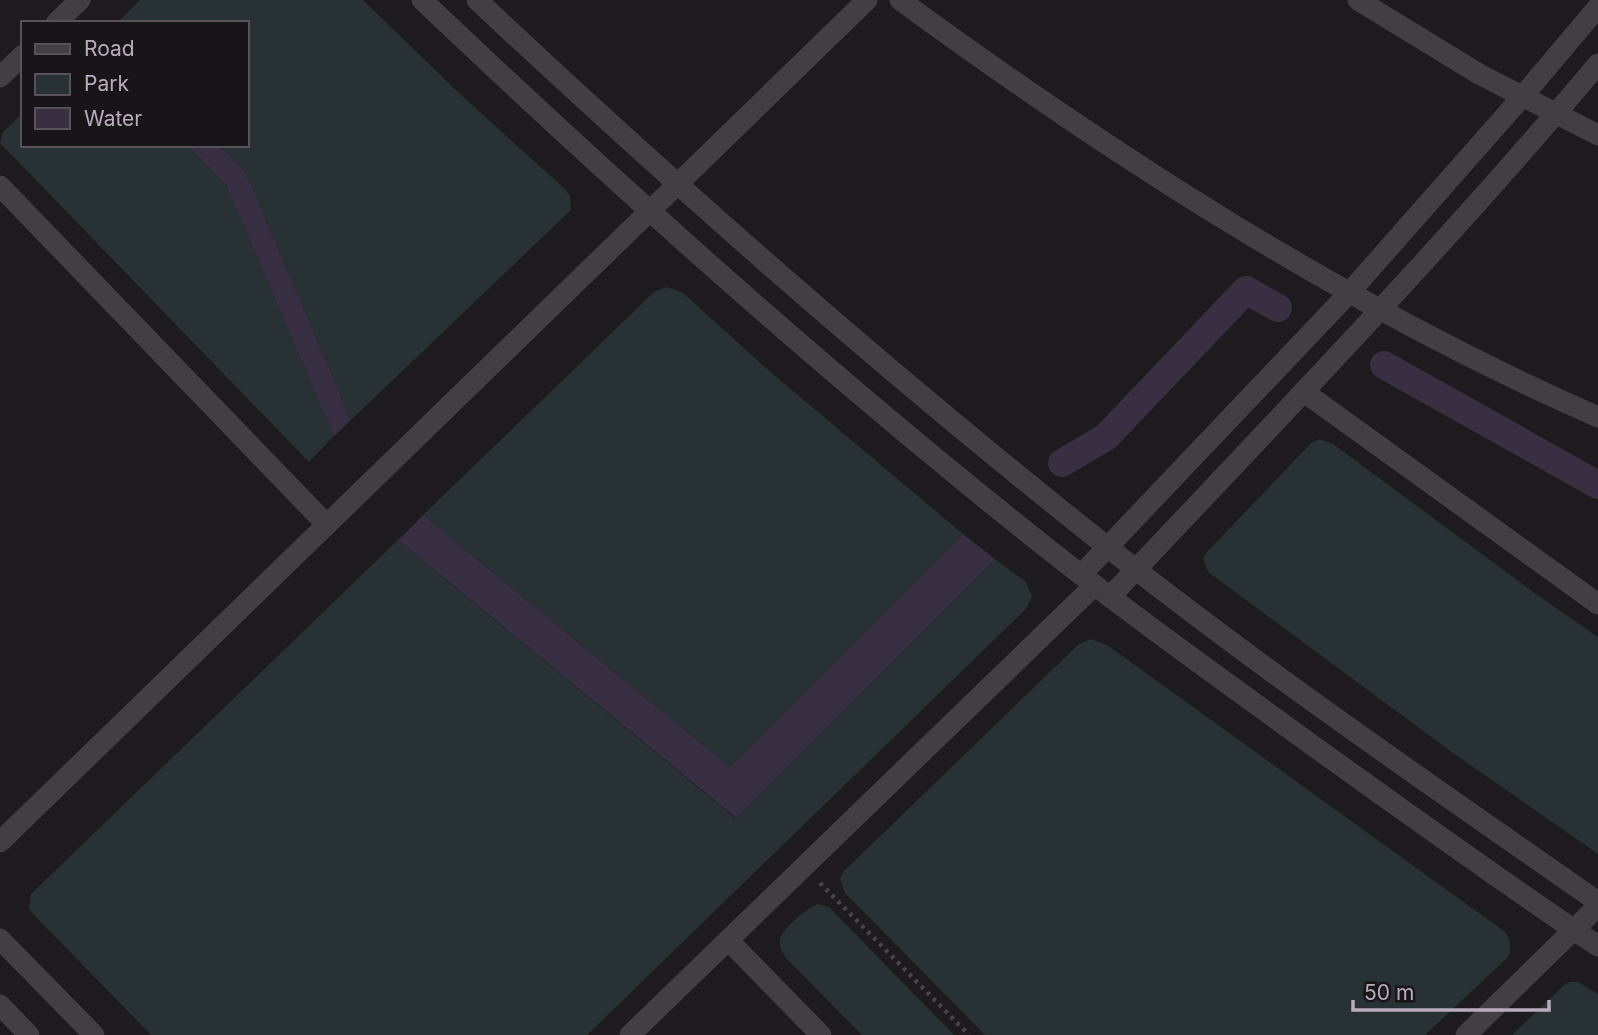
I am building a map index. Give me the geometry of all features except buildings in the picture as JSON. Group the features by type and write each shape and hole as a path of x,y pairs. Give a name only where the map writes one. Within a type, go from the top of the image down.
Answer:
{"street":[{"path":"58,21 80,0"},
{"path":"422,0 650,211 861,395 1040,542 1419,822 1598,946"},
{"path":"477,0 677,184 908,386 1136,569 1392,758 1598,904 1466,1035"},
{"path":"0,842 867,0"},
{"path":"901,0 1023,89 1126,158 1349,293 1598,417"},
{"path":"1358,0 1479,74 1598,135"},
{"path":"1096,585 1108,547 1349,293 1598,7"},
{"path":"0,77 21,57"},
{"path":"630,1035 1096,585 1136,569 1304,392 1556,115 1598,64"},
{"path":"0,186 327,525"},
{"path":"1304,392 1598,604"},
{"path":"0,939 94,1035"},
{"path":"728,940 821,1035"},
{"path":"0,1005 29,1035"}],"path":[{"path":"820,883 969,1035"}],"green space":[{"path":"140,0 363,0 459,93 565,189 570,196 571,210 351,420 246,173 221,147 248,147 248,21 119,21"},
{"path":"21,115 21,147 189,147 226,185 334,436 309,462 0,143 3,132"},
{"path":"667,287 682,292 767,369 963,534 730,767 423,515 654,292"},
{"path":"1319,439 1333,444 1598,637 1598,854 1453,753 1208,572 1203,558 1207,552 1311,443"},
{"path":"398,540 735,818 995,559 1026,582 1032,596 1027,608 587,1035 151,1035 33,914 29,908 31,894"},
{"path":"1091,639 1107,645 1504,931 1510,943 1508,957 1425,1035 985,1035 845,893 840,878 844,871 1079,644"},
{"path":"819,904 830,908 954,1035 862,1035 785,957 781,948 780,940 790,924"},
{"path":"1578,982 1598,994 1598,1035 1512,1035 1564,985"}],"water":[{"path":"189,147 221,147 246,173 351,420 334,436 226,185"},
{"path":"423,515 730,767 963,534 995,559 736,818 398,540"}],"waterway":[{"path":"1062,463 1106,437 1246,290 1278,308"},
{"path":"1384,365 1598,485"}]}
